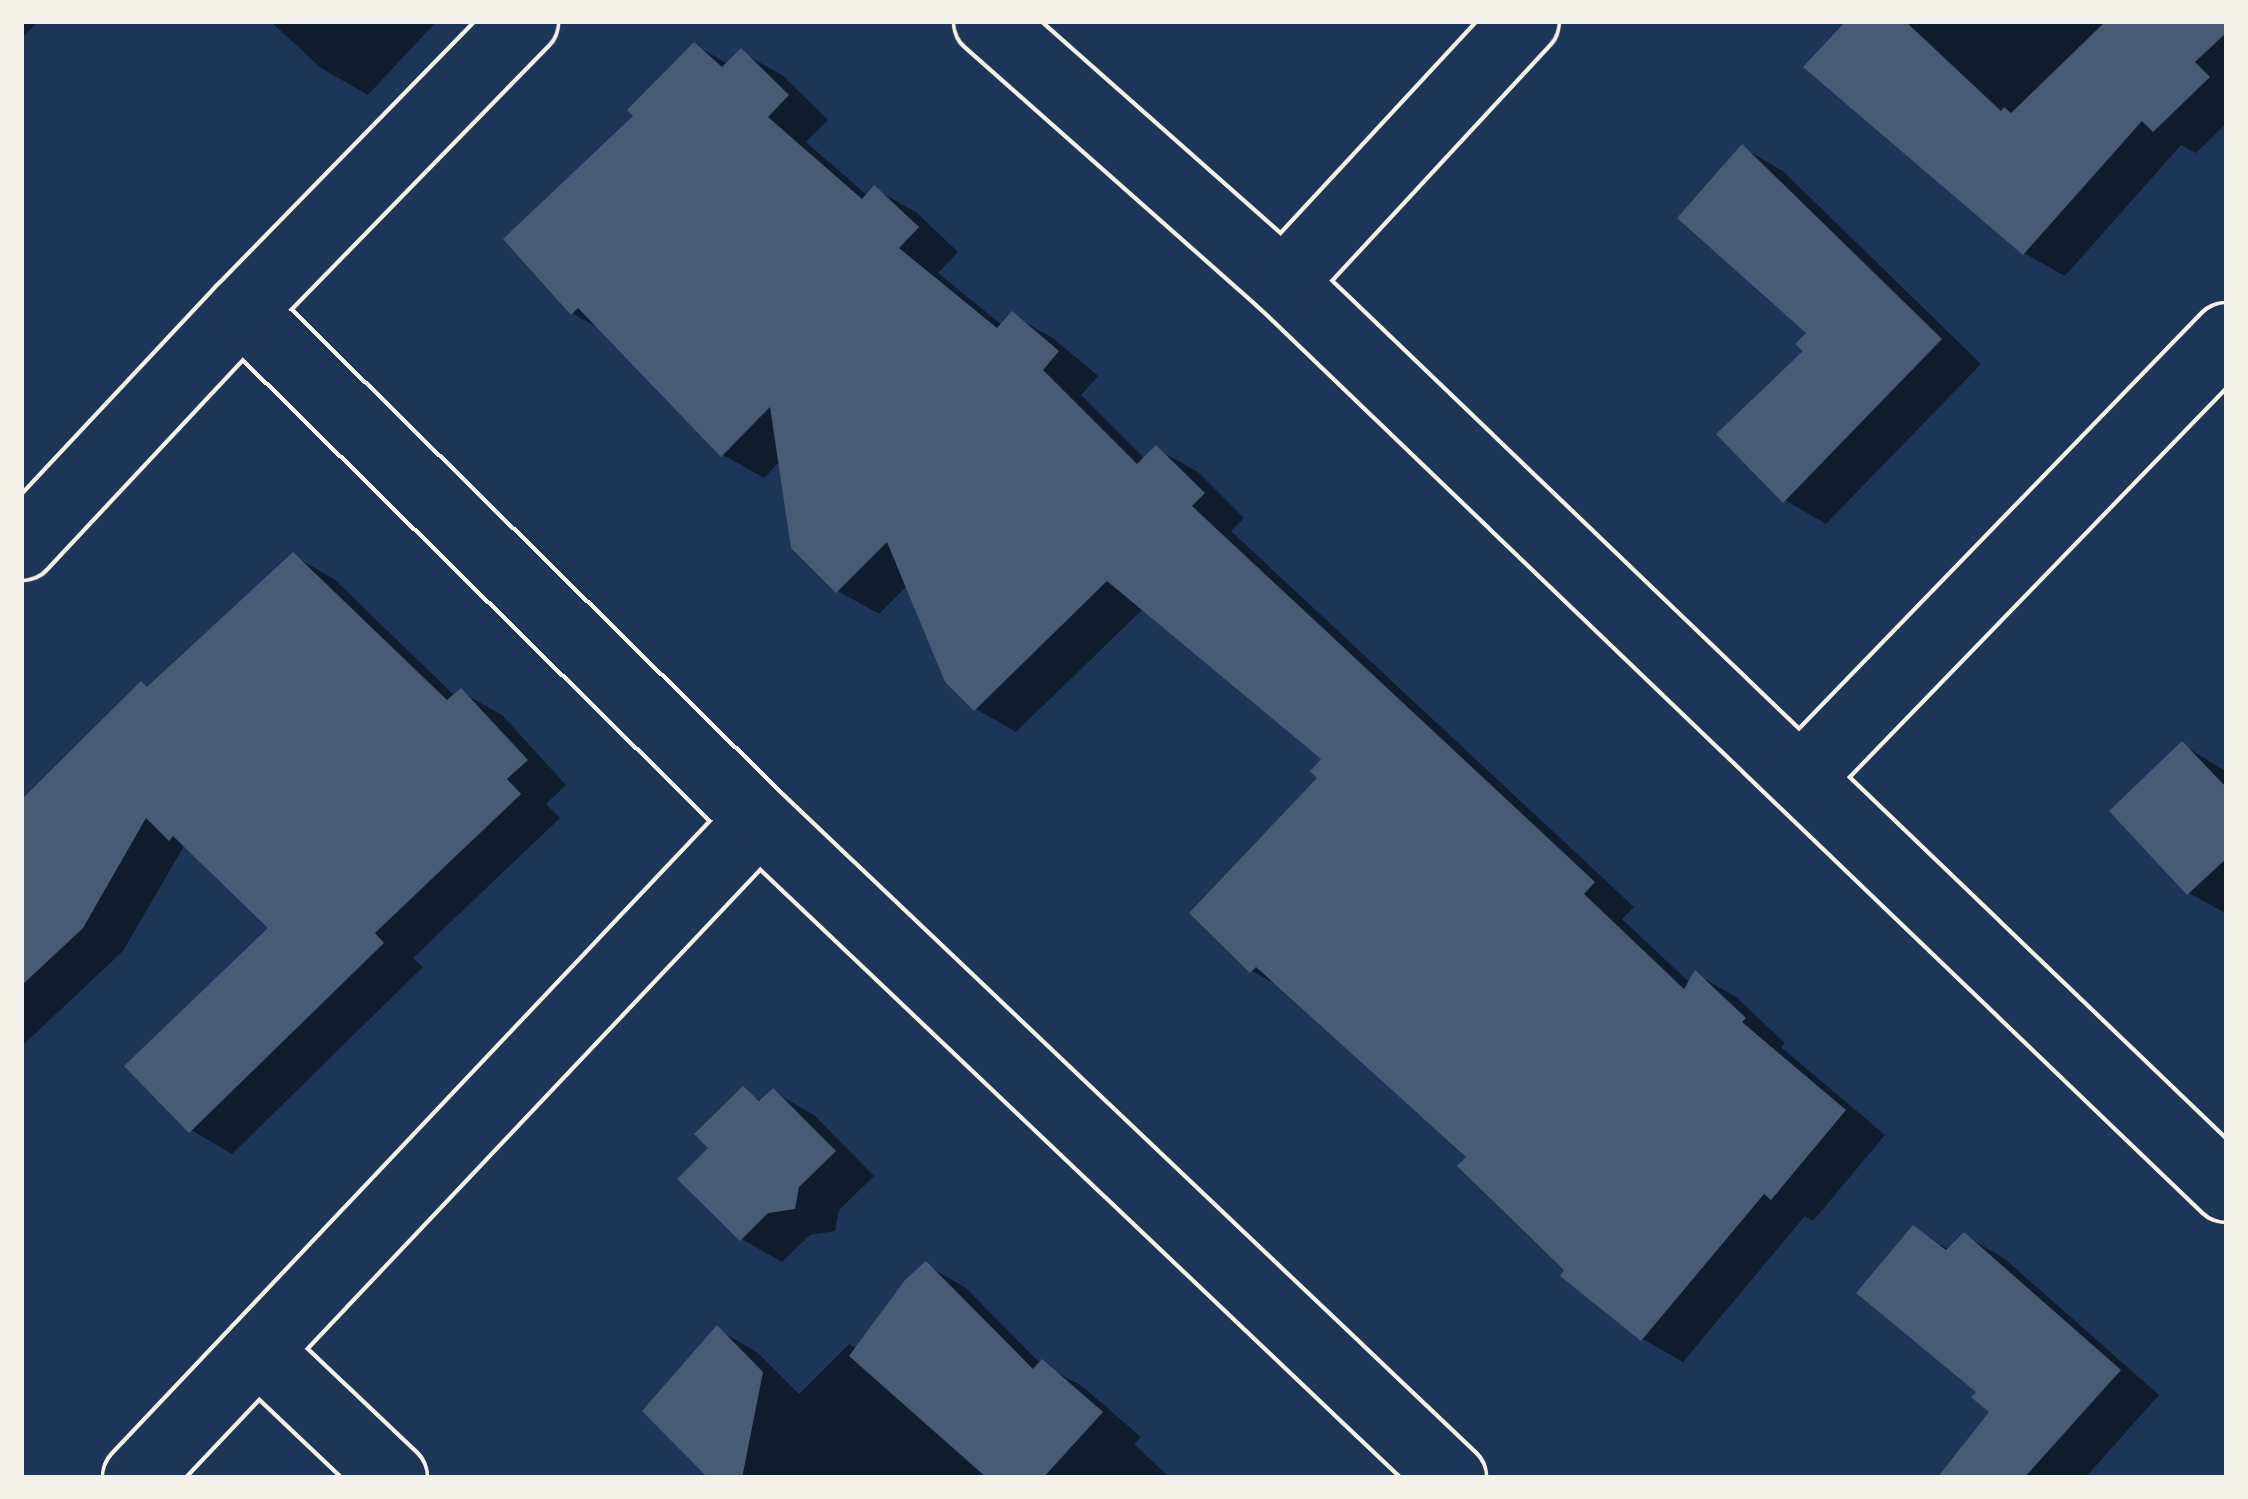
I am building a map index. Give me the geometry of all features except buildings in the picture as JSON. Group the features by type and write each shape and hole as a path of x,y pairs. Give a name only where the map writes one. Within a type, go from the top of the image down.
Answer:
{"street":[{"path":"21,547 242,310 524,21"},
{"path":"988,21 1283,282 2227,1188"},
{"path":"1283,282 1525,21"},
{"path":"242,310 759,820 1452,1478"},
{"path":"1800,778 2227,337"},
{"path":"137,1478 759,820"},
{"path":"258,1350 393,1478"}]}
